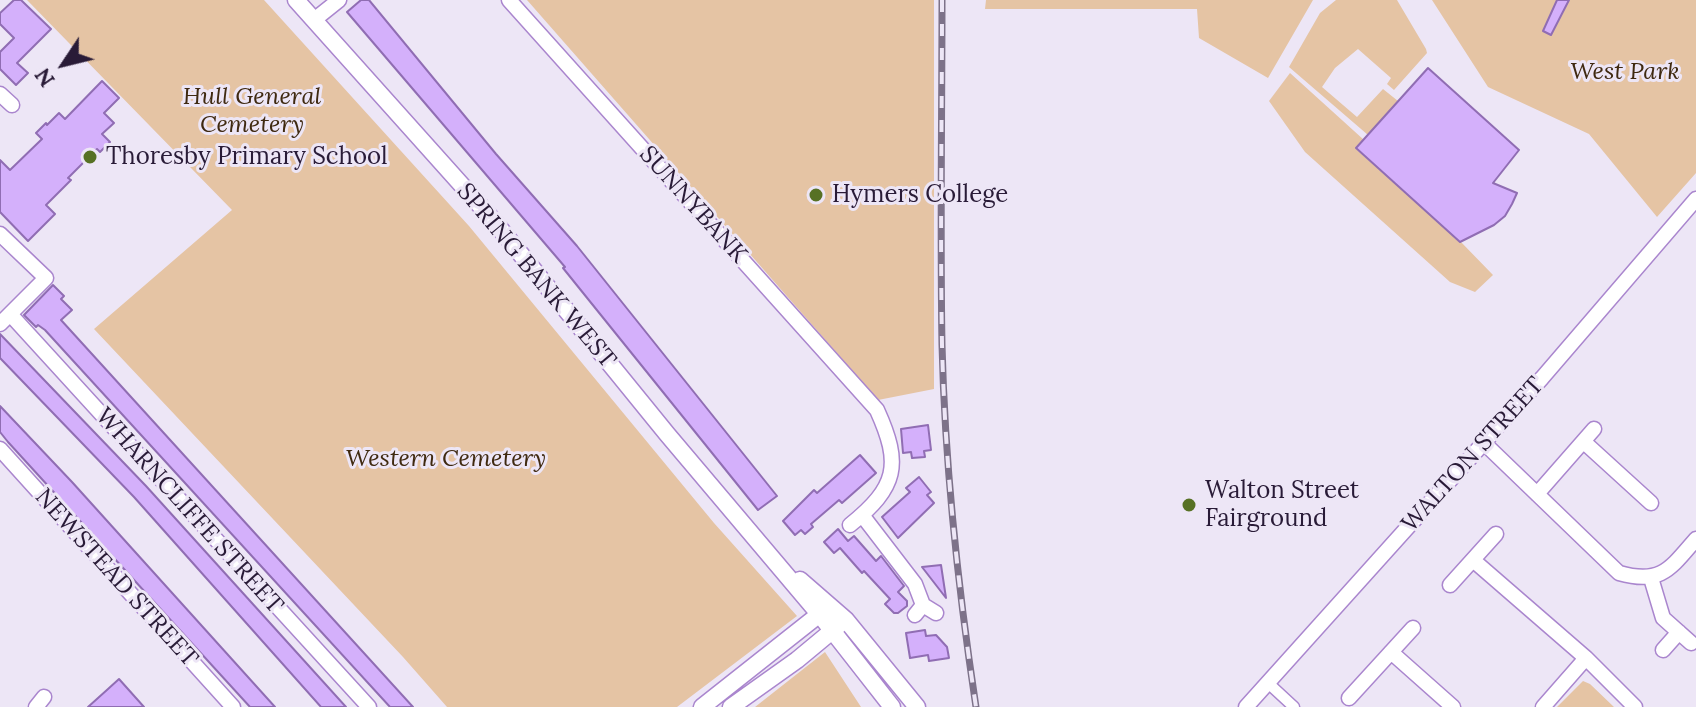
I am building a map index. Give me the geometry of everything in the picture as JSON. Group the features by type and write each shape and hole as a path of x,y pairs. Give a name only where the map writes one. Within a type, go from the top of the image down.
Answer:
{"street":[{"name":"SPRING BANK WEST","path":"296,0 493,220 770,556 825,610 846,620 917,707"},
{"path":"314,20 339,0"},
{"name":"SUNNYBANK","path":"509,0 877,410 892,455 890,480 880,497 862,515"},
{"path":"0,94 12,105"},
{"name":"WALTON STREET","path":"1246,707 1484,443 1696,199"},
{"path":"0,234 46,278 5,319"},
{"name":"WHARNCLIFFE STREET","path":"5,319 369,707"},
{"path":"1537,494 1594,429"},
{"path":"1584,442 1651,503"},
{"path":"1484,443 1619,573 1651,578 1672,566 1696,539"},
{"name":"NEWSTEAD STREET","path":"0,449 224,704"},
{"path":"850,525 862,515 915,584 925,611"},
{"path":"1450,585 1496,534"},
{"path":"1473,560 1586,658 1635,707"},
{"path":"1651,578 1663,618 1691,643"},
{"name":"SPRING BANK WEST","path":"825,610 832,631 892,707"},
{"path":"702,707 825,610"},
{"path":"731,707 846,620"},
{"path":"1349,698 1413,628"},
{"path":"1663,650 1679,632"},
{"path":"1391,652 1453,707"},
{"path":"1543,707 1586,658"},
{"path":"1267,682 1294,707"}],"green space":[{"name":"Western Cemetery","path":"27,0 264,0 469,226 714,523 797,616 677,707 447,707 94,329 232,210"},
{"name":"Hymers College","path":"527,0 934,0 934,389 878,400"},
{"path":"986,0 1313,0 1268,78 1199,38 1197,9 985,9"},
{"path":"1336,0 1397,0 1427,53 1394,90 1387,84 1391,78 1358,49 1335,68 1322,87 1357,117 1383,89 1398,101 1368,135 1289,67 1320,13"},
{"name":"West Park","path":"1432,0 1696,0 1696,173 1657,217 1589,134 1488,87"},
{"path":"1290,73 1364,140 1356,149 1460,241 1493,275 1475,292 1450,282 1305,152 1269,101"},
{"path":"825,652 861,707 755,707"},
{"path":"1583,681 1590,684 1614,707 1557,707"}],"building":[{"path":"14,0 21,0 51,29 17,63 28,73 16,85 0,69 0,52 14,38 0,24 0,13"},
{"path":"361,0 369,0 496,154 577,246 777,496 758,510 565,267 347,12"},
{"path":"1557,0 1569,0 1551,35 1543,31"},
{"path":"1428,68 1519,150 1493,183 1517,193 1505,216 1460,242 1356,148"},
{"name":"Thoresby Primary School","path":"102,81 119,98 104,113 114,123 102,134 110,142 100,152 97,149 68,178 71,180 46,205 55,214 28,241 0,212 0,160 10,170 42,139 36,133 46,123 59,113 65,119"},
{"path":"53,285 72,310 61,320 413,707 390,707 45,330 38,325 36,327 24,315"},
{"path":"0,334 146,486 346,707 321,707 134,497 0,358"},
{"path":"0,406 275,707 250,707 8,442 0,432"},
{"path":"928,425 931,450 924,451 925,457 912,458 911,452 903,453 901,429"},
{"path":"860,455 876,473 842,503 839,500 811,524 813,527 805,534 801,530 795,535 783,521 814,490 817,493"},
{"path":"919,477 931,492 927,495 934,503 898,538 882,517 910,492 906,488"},
{"path":"838,529 848,541 854,536 876,561 881,556 904,586 898,592 907,601 907,606 894,613 885,604 890,599 864,571 862,573 840,548 834,553 824,542"},
{"path":"941,565 946,598 922,567"},
{"path":"925,630 926,636 936,635 947,647 949,658 929,661 928,655 910,658 906,633"},
{"path":"119,679 144,707 88,707 108,689"}],"railway":[{"path":"942,0 941,259 946,436 953,527 976,707"}],"place":[{"name":"Thoresby Primary School","path":"90,157"},
{"name":"Hymers College","path":"816,195"},
{"name":"Walton Street Fairground","path":"1189,505"}],"park label":[{"name":"Hull General Cemetery","path":"252,111"}]}
